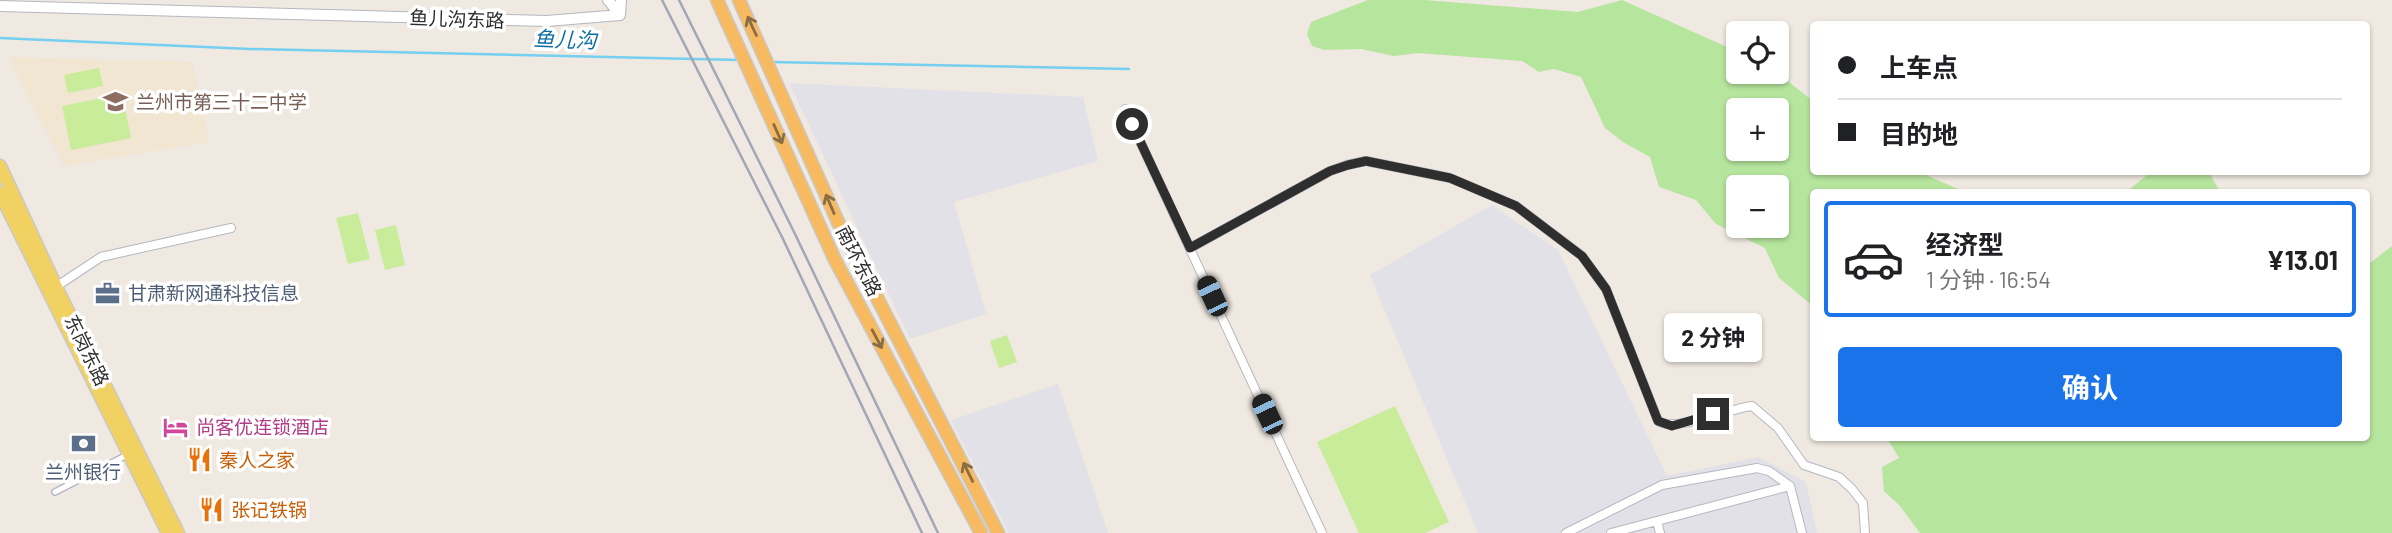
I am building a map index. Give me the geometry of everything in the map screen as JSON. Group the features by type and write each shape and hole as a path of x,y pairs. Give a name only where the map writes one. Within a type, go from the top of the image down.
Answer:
{"highway":[{"name":"南环东路","path":"717,0 835,260 981,533"},
{"name":"南环东路","path":"739,0 853,250 942,418 998,533"},
{"path":"835,260 853,250"}],"main road":[{"name":"东岗东路","path":"0,166 14,209 168,533"},
{"name":"东岗东路","path":"0,193 14,209"},
{"name":"东岗东路","path":"52,289 178,533"}],"street":[{"path":"608,0 621,15"},
{"path":"621,0 621,15"},
{"name":"鱼儿沟东路","path":"0,6 547,21 621,15"},
{"path":"1125,109 1322,533"},
{"path":"1190,248 1330,171 1366,161 1450,178 1516,206 1582,256 1606,289 1658,421 1672,426 1734,408 1752,406 1778,428 1804,465 1839,477 1852,489 1863,503 1865,533"},
{"path":"52,289 101,257 231,228"},
{"path":"55,492 129,454"},
{"path":"1566,533 1662,485 1757,468 1769,471 1790,486 1802,533"},
{"path":"1611,533 1790,486"},
{"path":"1657,521 1660,533"}],"shaded area":[{"name":"兰州市第三十二中学","path":"8,57 192,62 209,142 64,166"},
{"path":"789,83 1083,97 1098,161 954,202 986,314 910,339"},
{"path":"1492,205 1558,250 1667,476 1758,457 1806,482 1817,533 1478,533 1370,275"},
{"path":"1058,384 1108,533 1009,533 951,420"}],"green space":[{"path":"1368,0 1424,0 1578,12 1622,0 1726,47 1726,84 1789,82 1810,99 1810,175 1926,175 1958,189 1810,189 1810,304 1779,278 1765,248 1745,238 1789,238 1789,175 1726,175 1726,229 1716,224 1696,200 1659,187 1650,157 1605,128 1581,77 1554,69 1539,72 1522,61 1418,53 1394,56 1361,49 1324,50 1312,46 1307,34 1311,22"},
{"path":"99,68 103,86 68,93 64,75"},
{"path":"122,94 131,138 71,150 62,106"},
{"path":"2147,175 2211,175 2218,189 2130,189"},
{"path":"358,213 370,259 348,264 336,218"},
{"path":"396,225 405,265 385,270 375,230"},
{"path":"2392,246 2392,533 1920,533 1900,506 1884,491 1882,467 1899,458 1889,441 2370,441 2370,263"},
{"path":"1007,335 1017,362 999,368 990,341"},
{"path":"1395,406 1449,522 1425,533 1359,533 1317,442"}],"waterway":[{"name":"鱼儿沟","path":"0,38 250,49 740,60"},
{"name":"鱼儿沟","path":"771,62 1129,69"}],"railway":[{"path":"662,0 783,239 922,533"},
{"path":"679,0 938,533"}],"place":[{"name":"兰州市第三十二中学","path":"116,102"},
{"name":"甘肃新网通科技信息","path":"108,293"},
{"name":"尚客优连锁酒店","path":"176,427"},
{"name":"兰州银行","path":"83,444"},
{"name":"秦人之家","path":"199,460"},
{"name":"张记铁锅","path":"211,510"}],"route":[{"path":"1132,124 1190,248 1330,171 1366,161 1450,178 1516,206 1582,256 1606,289 1658,421 1662,425 1672,426 1713,414"}]}
